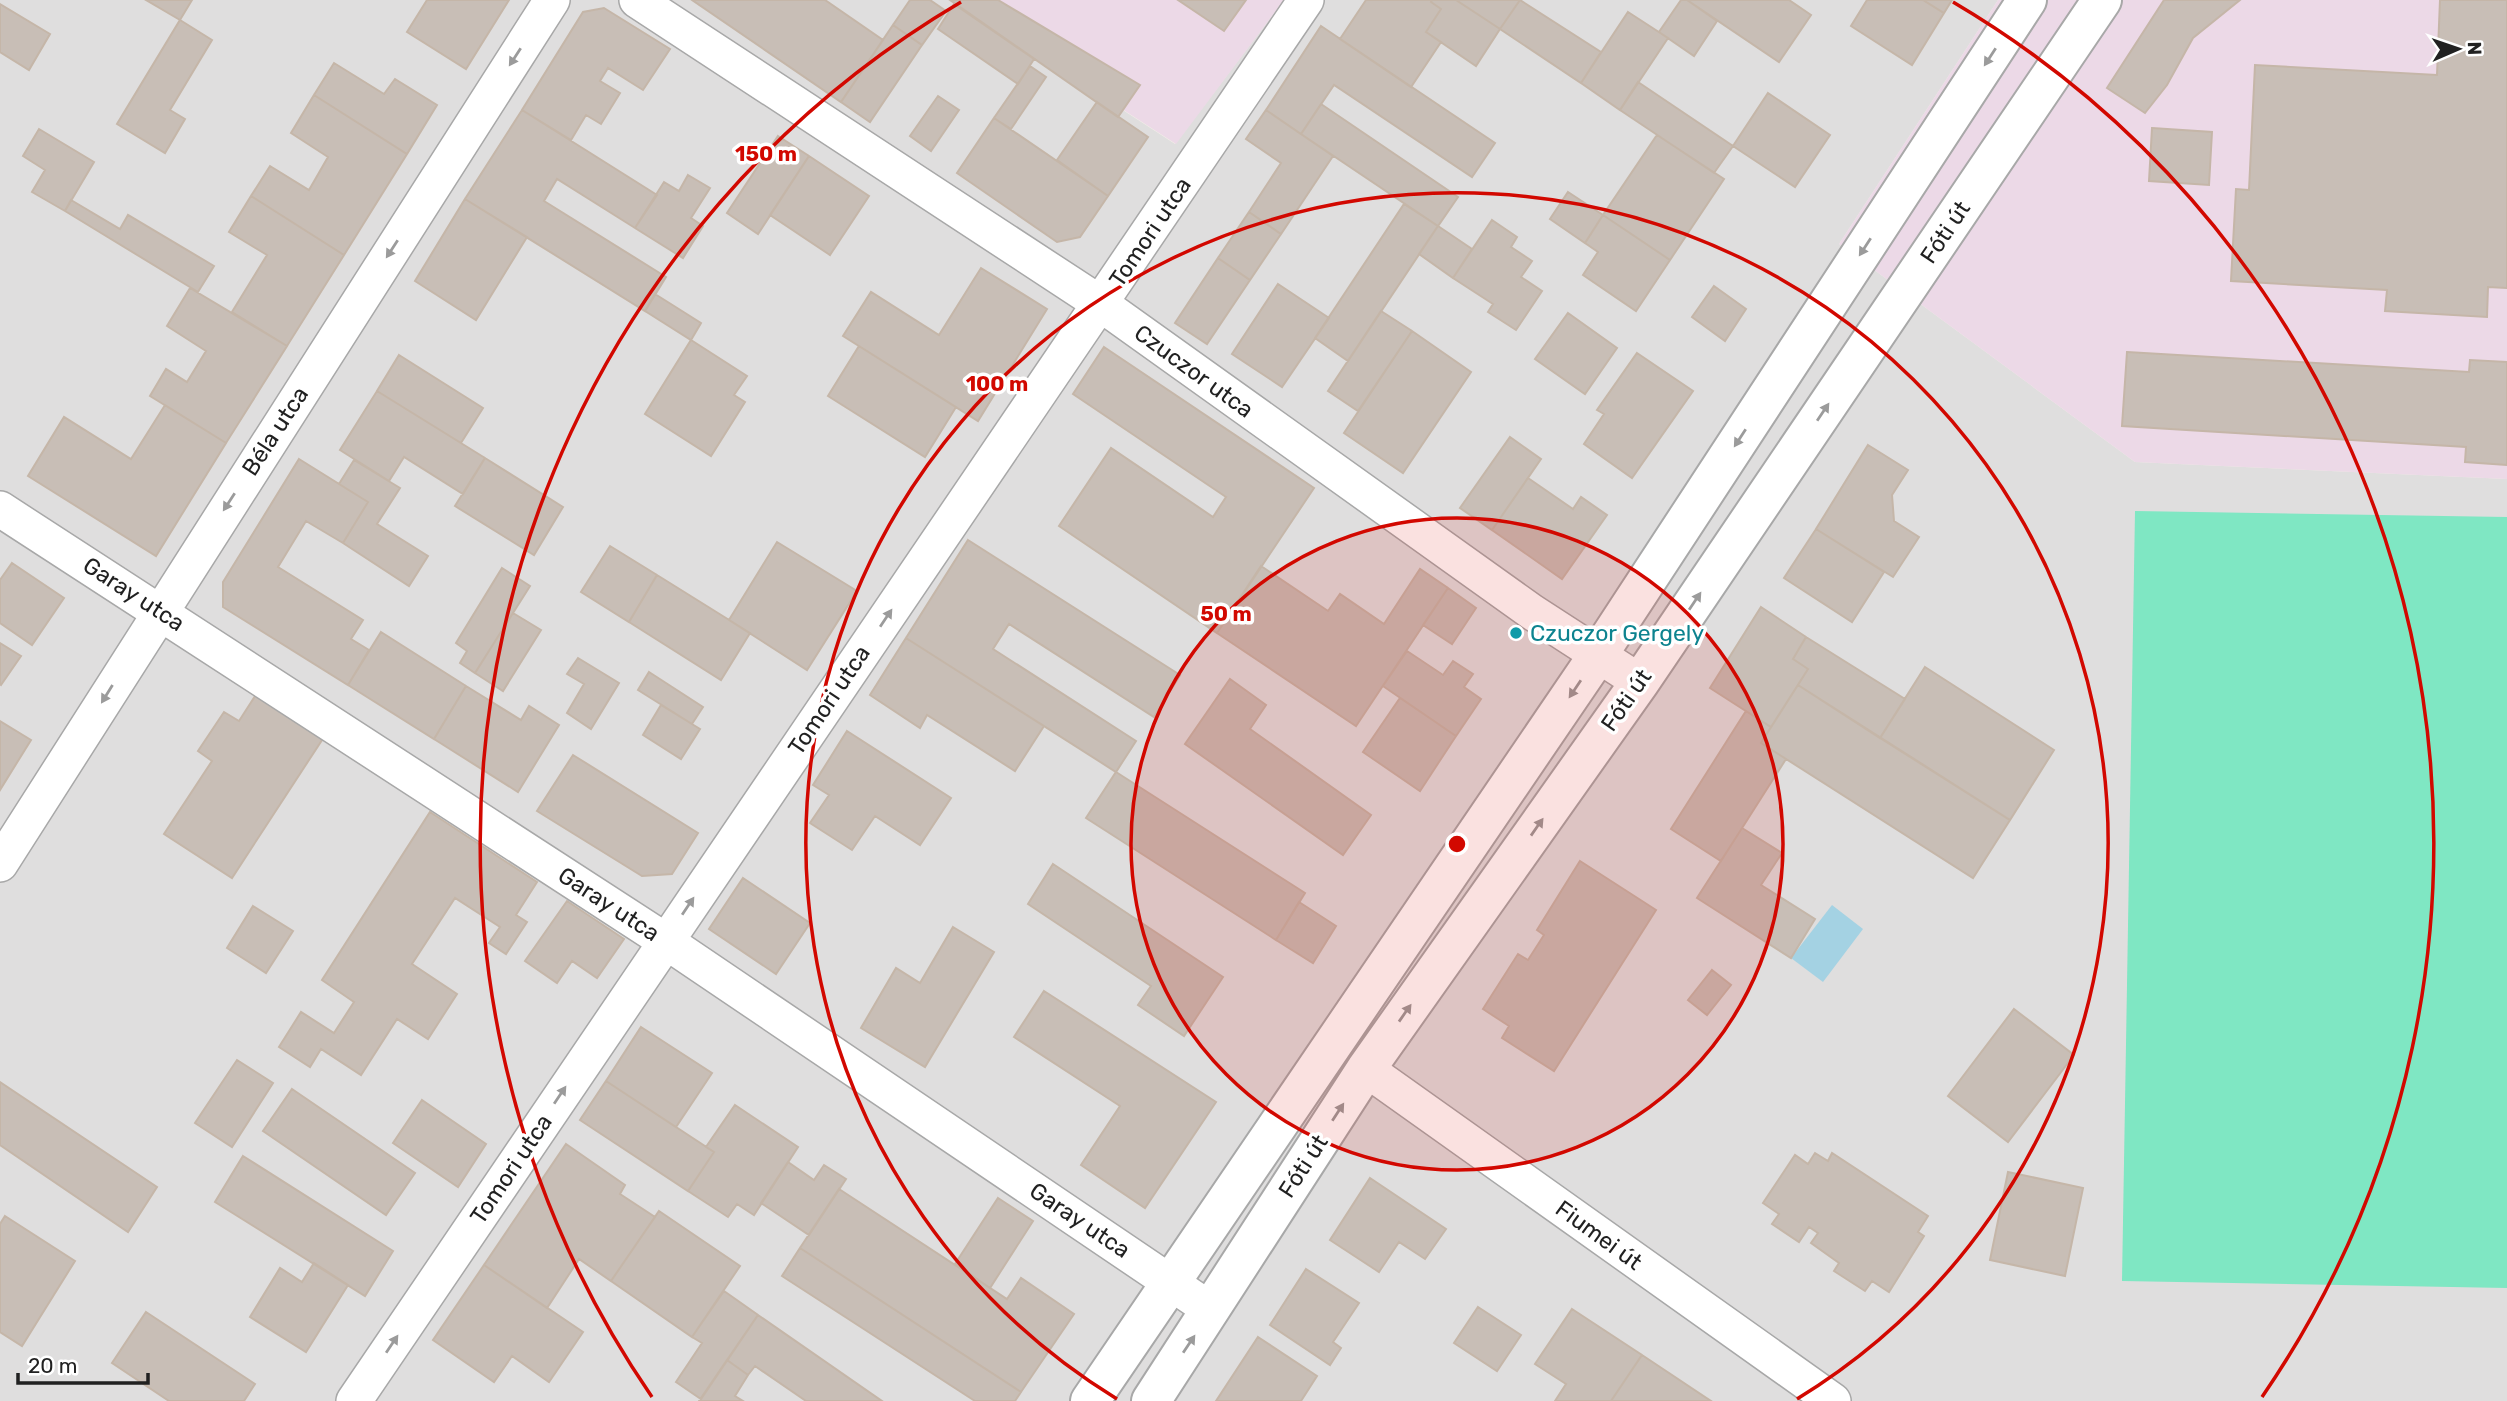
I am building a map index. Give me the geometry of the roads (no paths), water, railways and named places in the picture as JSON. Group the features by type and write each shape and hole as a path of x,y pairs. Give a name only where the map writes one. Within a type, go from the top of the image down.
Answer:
{"street":[{"name":"Béla utca","path":"0,864 552,0"},
{"name":"Czuczor utca","path":"637,0 1101,304 1640,682"},
{"name":"Tomori utca","path":"354,1401 664,940 1101,304 1306,0"},
{"name":"Fóti út","path":"1090,1401 1169,1281 1598,655 2027,0"},
{"name":"Fóti út","path":"1151,1401 1366,1069 1640,682 2102,0"},
{"name":"Garay utca","path":"0,509 160,610 664,940 1211,1310"},
{"name":"Fiumei út","path":"1366,1069 1811,1395"}],"water":[{"path":"1832,905 1863,929 1823,982 1791,958"}],"place":[{"name":"Czuczor Gergely","path":"1516,633"}]}
